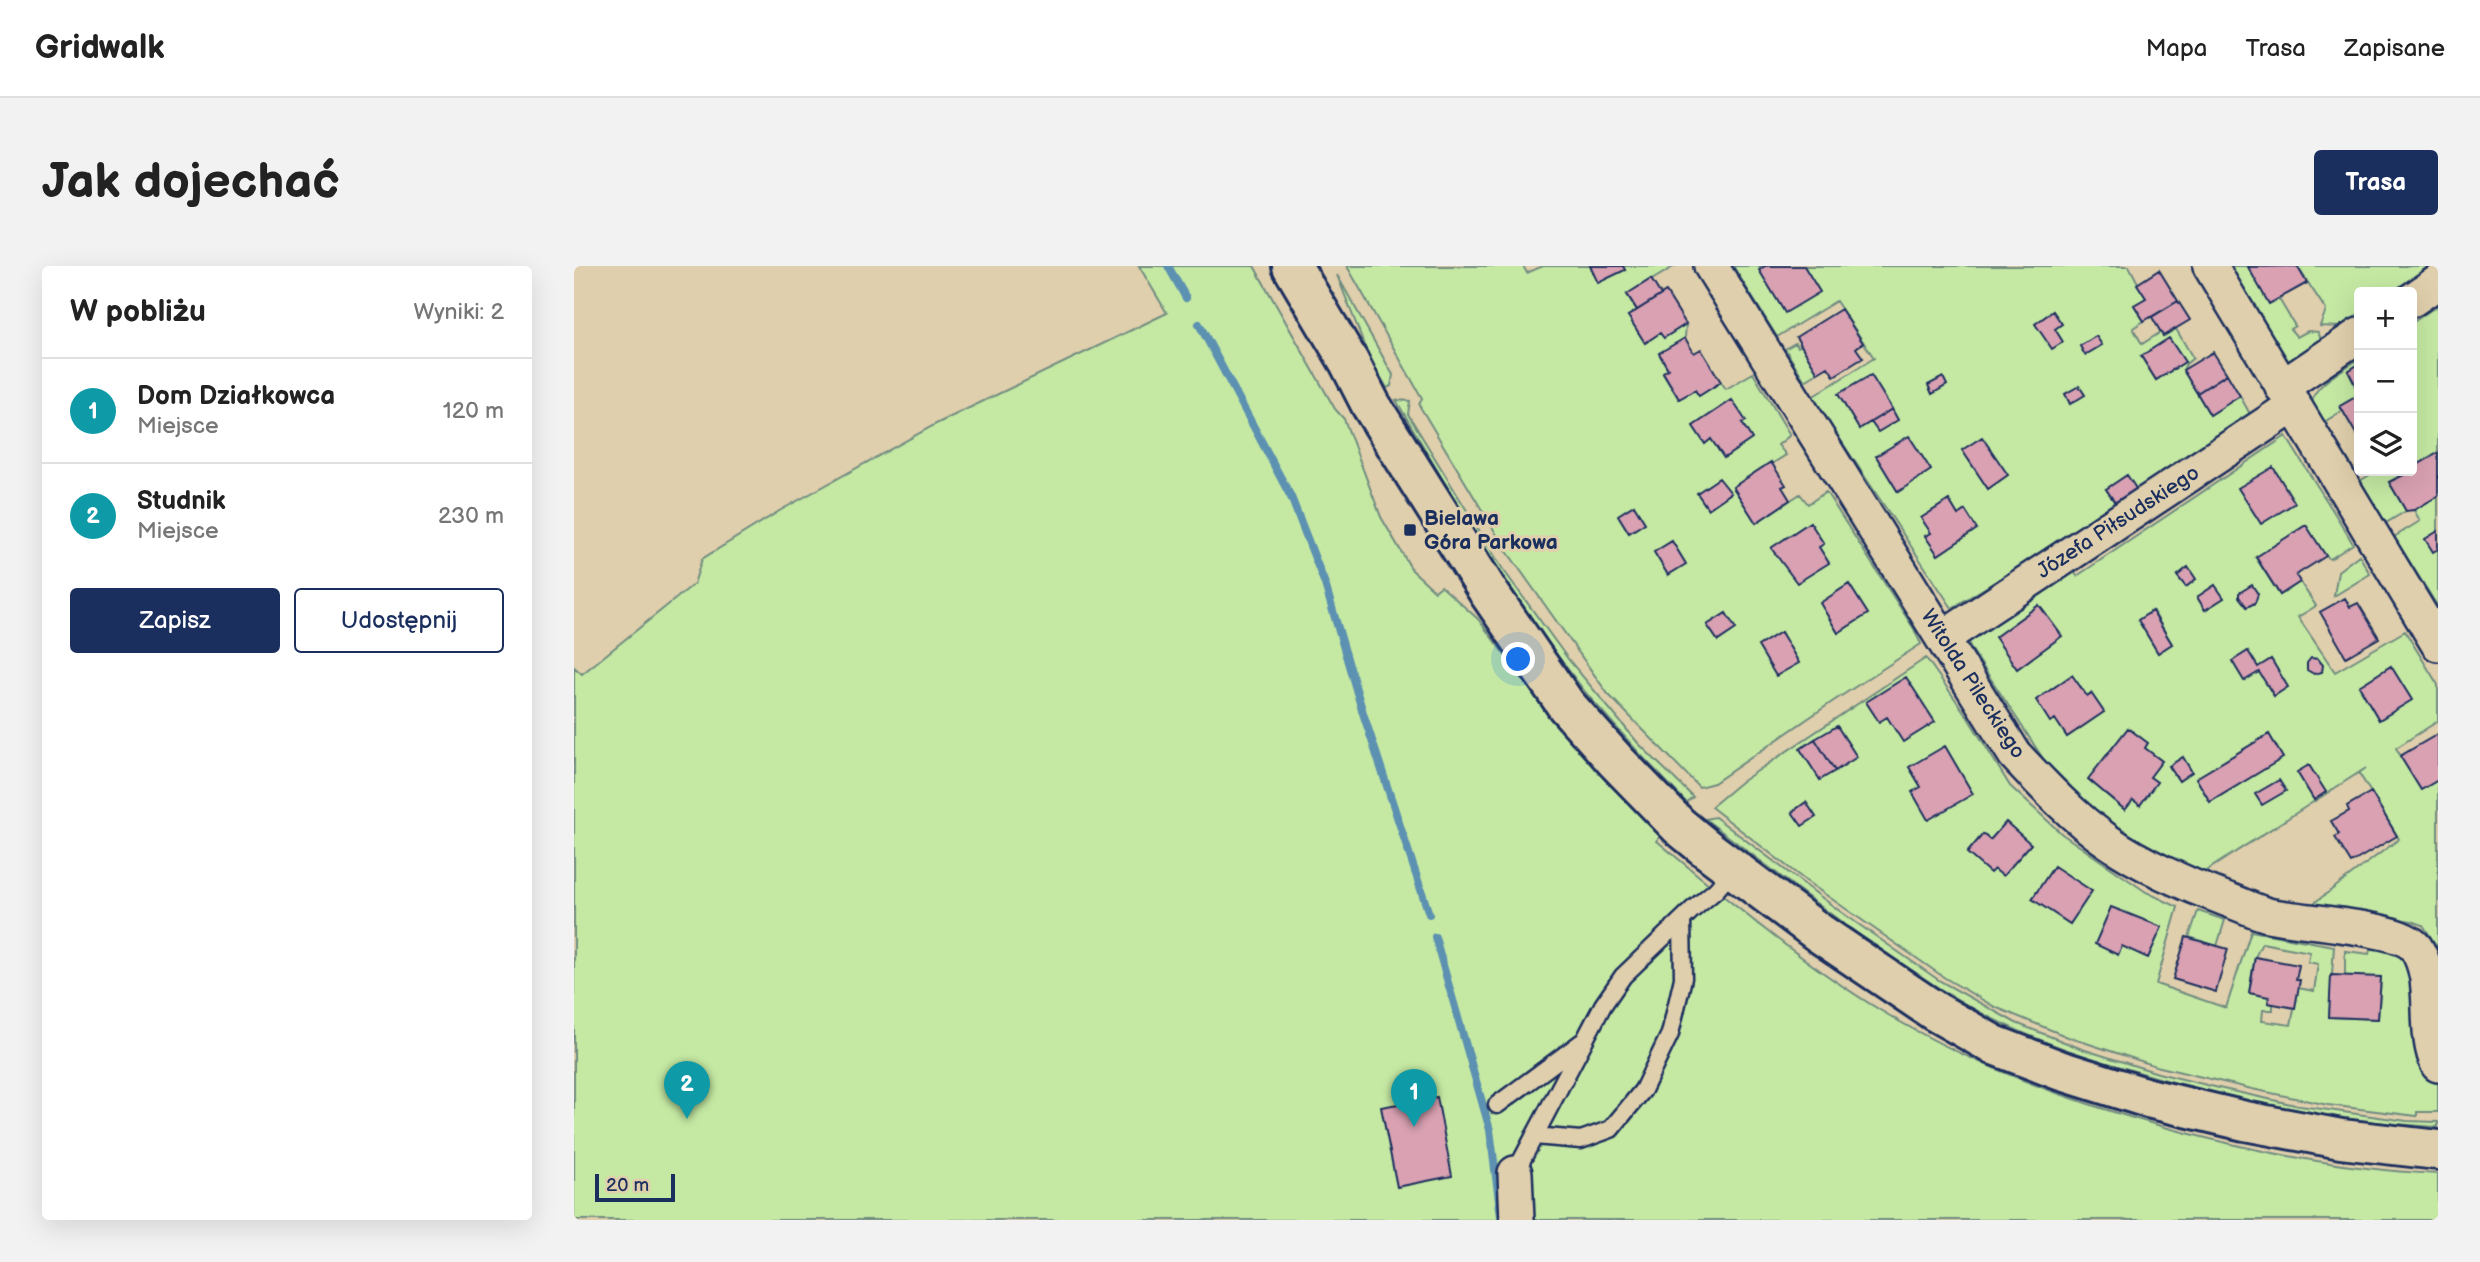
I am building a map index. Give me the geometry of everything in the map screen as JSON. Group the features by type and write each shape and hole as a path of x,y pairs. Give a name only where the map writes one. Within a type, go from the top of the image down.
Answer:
{"main road":[{"path":"1292,266 1349,362 1371,405 1489,593 1566,705 1679,826 1734,869 1819,933 1926,1005 1994,1045 2059,1070 2136,1094 2245,1121 2341,1139 2438,1150"}],"street":[{"name":"Witolda Pileckiego","path":"1711,266 2015,755 2057,800 2109,843 2187,884 2266,914 2385,932 2404,938 2414,946 2429,973 2430,1034 2433,1055 2438,1065"},
{"path":"2210,266 2438,644"},
{"path":"2417,297 2438,282"},
{"name":"Józefa Piłsudskiego","path":"1943,638 2288,396 2354,339"},
{"path":"1515,1173 1517,1220"}],"lane":[{"path":"1515,1173 1603,1004 1623,976 1716,890 1734,869"},
{"path":"1534,1136 1581,1140 1611,1129 1643,1090 1671,1034 1683,978 1682,920"},
{"path":"1497,1105 1585,1040"}],"green space":[{"path":"1139,266 1254,266 1335,409 1344,419 1381,517 1412,570 1435,591 1441,586 1478,619 1541,704 1607,782 1661,834 1657,841 1796,953 1855,994 1918,1032 1987,1066 2058,1094 2234,1145 2370,1169 2438,1174 2438,1220 574,1220 574,667 582,674 694,584 702,559 781,510 938,423 1167,313"},
{"path":"1347,266 1523,266 1527,273 1543,266 1590,266 1625,270 1623,266 1675,266 1627,295 1637,310 1628,316 1660,333 1664,338 1686,324 1685,338 1659,354 1668,369 1663,373 1679,399 1695,390 1699,396 1721,382 1726,389 1753,373 1790,435 1778,445 1786,455 1733,488 1757,522 1800,494 1808,504 1826,492 1921,644 1714,783 1699,787 1608,694 1506,550 1419,405 1422,398"},
{"path":"1733,266 2129,266 2146,298 2134,305 2144,321 2133,328 2142,344 2161,332 2164,336 2176,329 2193,358 2183,370 2210,414 2240,396 2250,414 2137,490 2106,489 2116,504 1952,608 1812,397 1874,358 1836,301 1777,337","holes":["2141,356 2184,362 2156,380"]},
{"path":"2226,266 2249,266 2269,304 2279,299 2295,326 2290,329 2297,337 2308,331 2318,332 2323,344 2291,363 2285,363"},
{"path":"2297,266 2429,266 2399,287 2354,287 2354,318 2341,327 2320,326 2326,310"},
{"path":"1337,275 1393,375 1391,386 1387,388 1370,359"},
{"path":"2438,305 2438,453 2417,465 2417,350 2417,320"},
{"path":"1795,343 1798,347 1801,345 1818,373 1805,381 1785,349"},
{"path":"2354,362 2354,367 2348,371 2354,384 2354,398 2340,406 2342,411 2324,422 2313,403 2313,397 2330,378"},
{"path":"1396,400 1410,401 1408,414 1502,568 1568,659 1638,743 1693,797 1686,802 1640,754 1586,693 1538,630 1464,516"},
{"path":"2286,436 2353,544 2330,559 2326,556 2256,558 2280,595 2300,582 2316,606 2298,617 2335,672 2405,631 2438,685 2438,721 2396,748 2421,790 2438,780 2438,948 2423,925 2412,921 2310,906 2399,839 2359,773 2366,768 2198,876 2169,862 2103,819 2044,760 1970,647 1969,641 1982,627 2074,572 2077,576","holes":["2153,611 2172,644 2158,652 2139,620"]},
{"path":"2368,476 2399,476 2389,482 2406,511 2384,524 2360,481"},
{"path":"2438,496 2438,607 2394,537 2420,521 2414,510"},
{"path":"2359,555 2370,574 2334,596 2338,571"},
{"path":"1926,658 1967,716 2010,786 2062,834 2146,892 2178,907 2156,984 2226,1008 2251,931 2334,946 2329,1017 2378,1019 2381,978 2345,976 2345,951 2369,954 2372,943 2395,950 2405,960 2438,1078 2438,1112 2417,1112 2417,1116 2328,1105 2252,1089 2156,1066 2068,1037 1995,1007 1945,978 1806,881 1711,807 1741,782","holes":["2262,943 2310,952 2308,962 2318,964 2314,991 2298,988 2291,1025 2262,1021 2263,1010 2273,1010 2273,1004 2268,1003 2269,997 2249,993 2255,957"]},
{"path":"1715,817 1841,912 1940,981 2016,1023 2082,1049 2158,1073 2300,1106 2407,1121 2438,1122 2438,1127 2322,1115 2245,1100 2110,1064 2028,1035 1969,1006 1867,940 1705,819"},
{"path":"2198,911 2225,920 2217,946 2189,937"}],"building":[{"path":"1590,266 1623,266 1625,270 1598,283"},
{"path":"1765,266 1804,266 1820,292 1785,313 1759,270"},
{"path":"2297,266 2307,283 2269,304 2248,267"},
{"path":"2159,270 2178,301 2144,321 2134,305 2146,298 2137,284"},
{"path":"1651,279 1661,295 1637,310 1627,294"},
{"path":"1666,292 1686,324 1664,338 1660,333 1645,343 1628,316"},
{"path":"2178,301 2190,320 2163,336 2152,317"},
{"path":"1841,309 1863,343 1856,348 1863,358 1834,376 1828,367 1818,373 1796,337"},
{"path":"2053,311 2062,324 2055,329 2063,342 2052,349 2035,324"},
{"path":"2096,336 2102,345 2085,355 2080,346"},
{"path":"1685,338 1694,353 1701,349 1721,382 1699,396 1695,390 1679,399 1663,372 1668,369 1659,353"},
{"path":"2169,338 2185,362 2156,380 2141,356"},
{"path":"2213,352 2227,374 2197,393 2183,370"},
{"path":"2354,367 2354,382 2348,371"},
{"path":"2227,374 2240,396 2210,415 2197,393"},
{"path":"1871,375 1892,409 1859,429 1838,394"},
{"path":"1943,377 1947,385 1932,394 1928,385"},
{"path":"2079,386 2085,395 2070,404 2065,394"},
{"path":"2354,398 2354,430 2340,406"},
{"path":"1732,400 1746,421 1742,423 1752,439 1724,458 1711,439 1705,444 1693,426"},
{"path":"1892,409 1898,420 1878,432 1871,422"},
{"path":"1909,436 1931,470 1898,492 1876,456"},
{"path":"1982,437 2008,475 1988,489 1962,450"},
{"path":"2438,453 2438,496 2414,510 2406,511 2389,482 2402,476 2417,476 2417,465"},
{"path":"1771,462 1786,485 1782,487 1790,500 1756,523 1733,487"},
{"path":"2273,467 2295,503 2261,524 2238,488"},
{"path":"2127,475 2137,490 2116,504 2106,489"},
{"path":"1719,478 1731,493 1708,509 1697,493"},
{"path":"1949,500 1958,515 1965,510 1977,529 1938,555 1925,536 1931,533 1921,518"},
{"path":"1634,505 1645,523 1629,533 1618,515"},
{"path":"1810,522 1824,544 1819,547 1829,563 1797,583 1771,548"},
{"path":"2306,525 2326,556 2296,575 2300,582 2280,595 2256,557"},
{"path":"2438,531 2438,549 2433,552 2425,539"},
{"path":"1672,541 1686,564 1668,575 1654,552"},
{"path":"2188,567 2196,579 2186,587 2177,576"},
{"path":"1849,584 1868,614 1838,633 1820,603"},
{"path":"2215,585 2224,598 2205,610 2197,597"},
{"path":"2252,585 2258,594 2255,603 2247,607 2239,593"},
{"path":"2345,598 2350,607 2358,603 2379,638 2346,657 2320,612"},
{"path":"2039,605 2062,636 2017,669 1995,637"},
{"path":"2152,611 2172,644 2158,653 2138,620"},
{"path":"1726,613 1736,629 1718,641 1707,625"},
{"path":"1781,632 1799,663 1776,676 1758,646"},
{"path":"2248,651 2258,667 2271,659 2288,687 2274,696 2259,672 2244,681 2232,661"},
{"path":"2311,658 2318,659 2323,665 2322,672 2314,674 2307,670 2307,663"},
{"path":"2391,666 2412,700 2379,720 2359,686"},
{"path":"2072,675 2087,696 2091,693 2104,712 2067,737 2055,719 2050,722 2036,700"},
{"path":"1906,677 1935,722 1903,742 1887,717 1879,722 1866,702"},
{"path":"1837,726 1857,757 1835,771 1815,739"},
{"path":"2128,728 2148,743 2145,748 2162,761 2150,777 2157,782 2140,805 2133,800 2125,810 2088,779"},
{"path":"2269,734 2283,758 2210,802 2196,778"},
{"path":"2438,734 2438,780 2421,790 2400,756"},
{"path":"1815,739 1835,771 1820,780 1800,749"},
{"path":"1945,746 1973,794 1928,820 1912,792 1921,787 1909,767"},
{"path":"2183,757 2192,772 2179,781 2169,766"},
{"path":"2309,765 2326,792 2314,800 2297,772"},
{"path":"2279,780 2286,791 2262,805 2255,794"},
{"path":"2371,792 2397,836 2351,863 2335,837 2339,834 2331,821 2349,811 2347,806"},
{"path":"1806,802 1816,817 1802,826 1792,812"},
{"path":"2006,822 2031,844 2003,876 1994,869 1990,873 1967,853 1983,834 1990,840"},
{"path":"2054,866 2092,891 2070,924 2032,899"},
{"path":"2111,907 2162,927 2148,958 2122,946 2118,955 2095,944"},
{"path":"2186,937 2228,949 2216,992 2173,979"},
{"path":"2255,957 2299,965 2296,980 2300,980 2295,1008 2268,1003 2269,997 2249,993"},
{"path":"2331,975 2381,977 2378,1019 2329,1017"},
{"path":"1437,1097 1452,1176 1397,1187 1381,1107"}],"waterway":[{"path":"1168,266 1186,298"},
{"path":"1199,324 1291,497 1325,584 1363,713 1429,914"},
{"path":"1435,937 1490,1130 1501,1216"}],"place":[{"name":"Bielawa Góra Parkowa","path":"1410,530"},
{"name":"Studnik","path":"687,1119"},
{"name":"Dom Działkowca","path":"1414,1127"}]}
